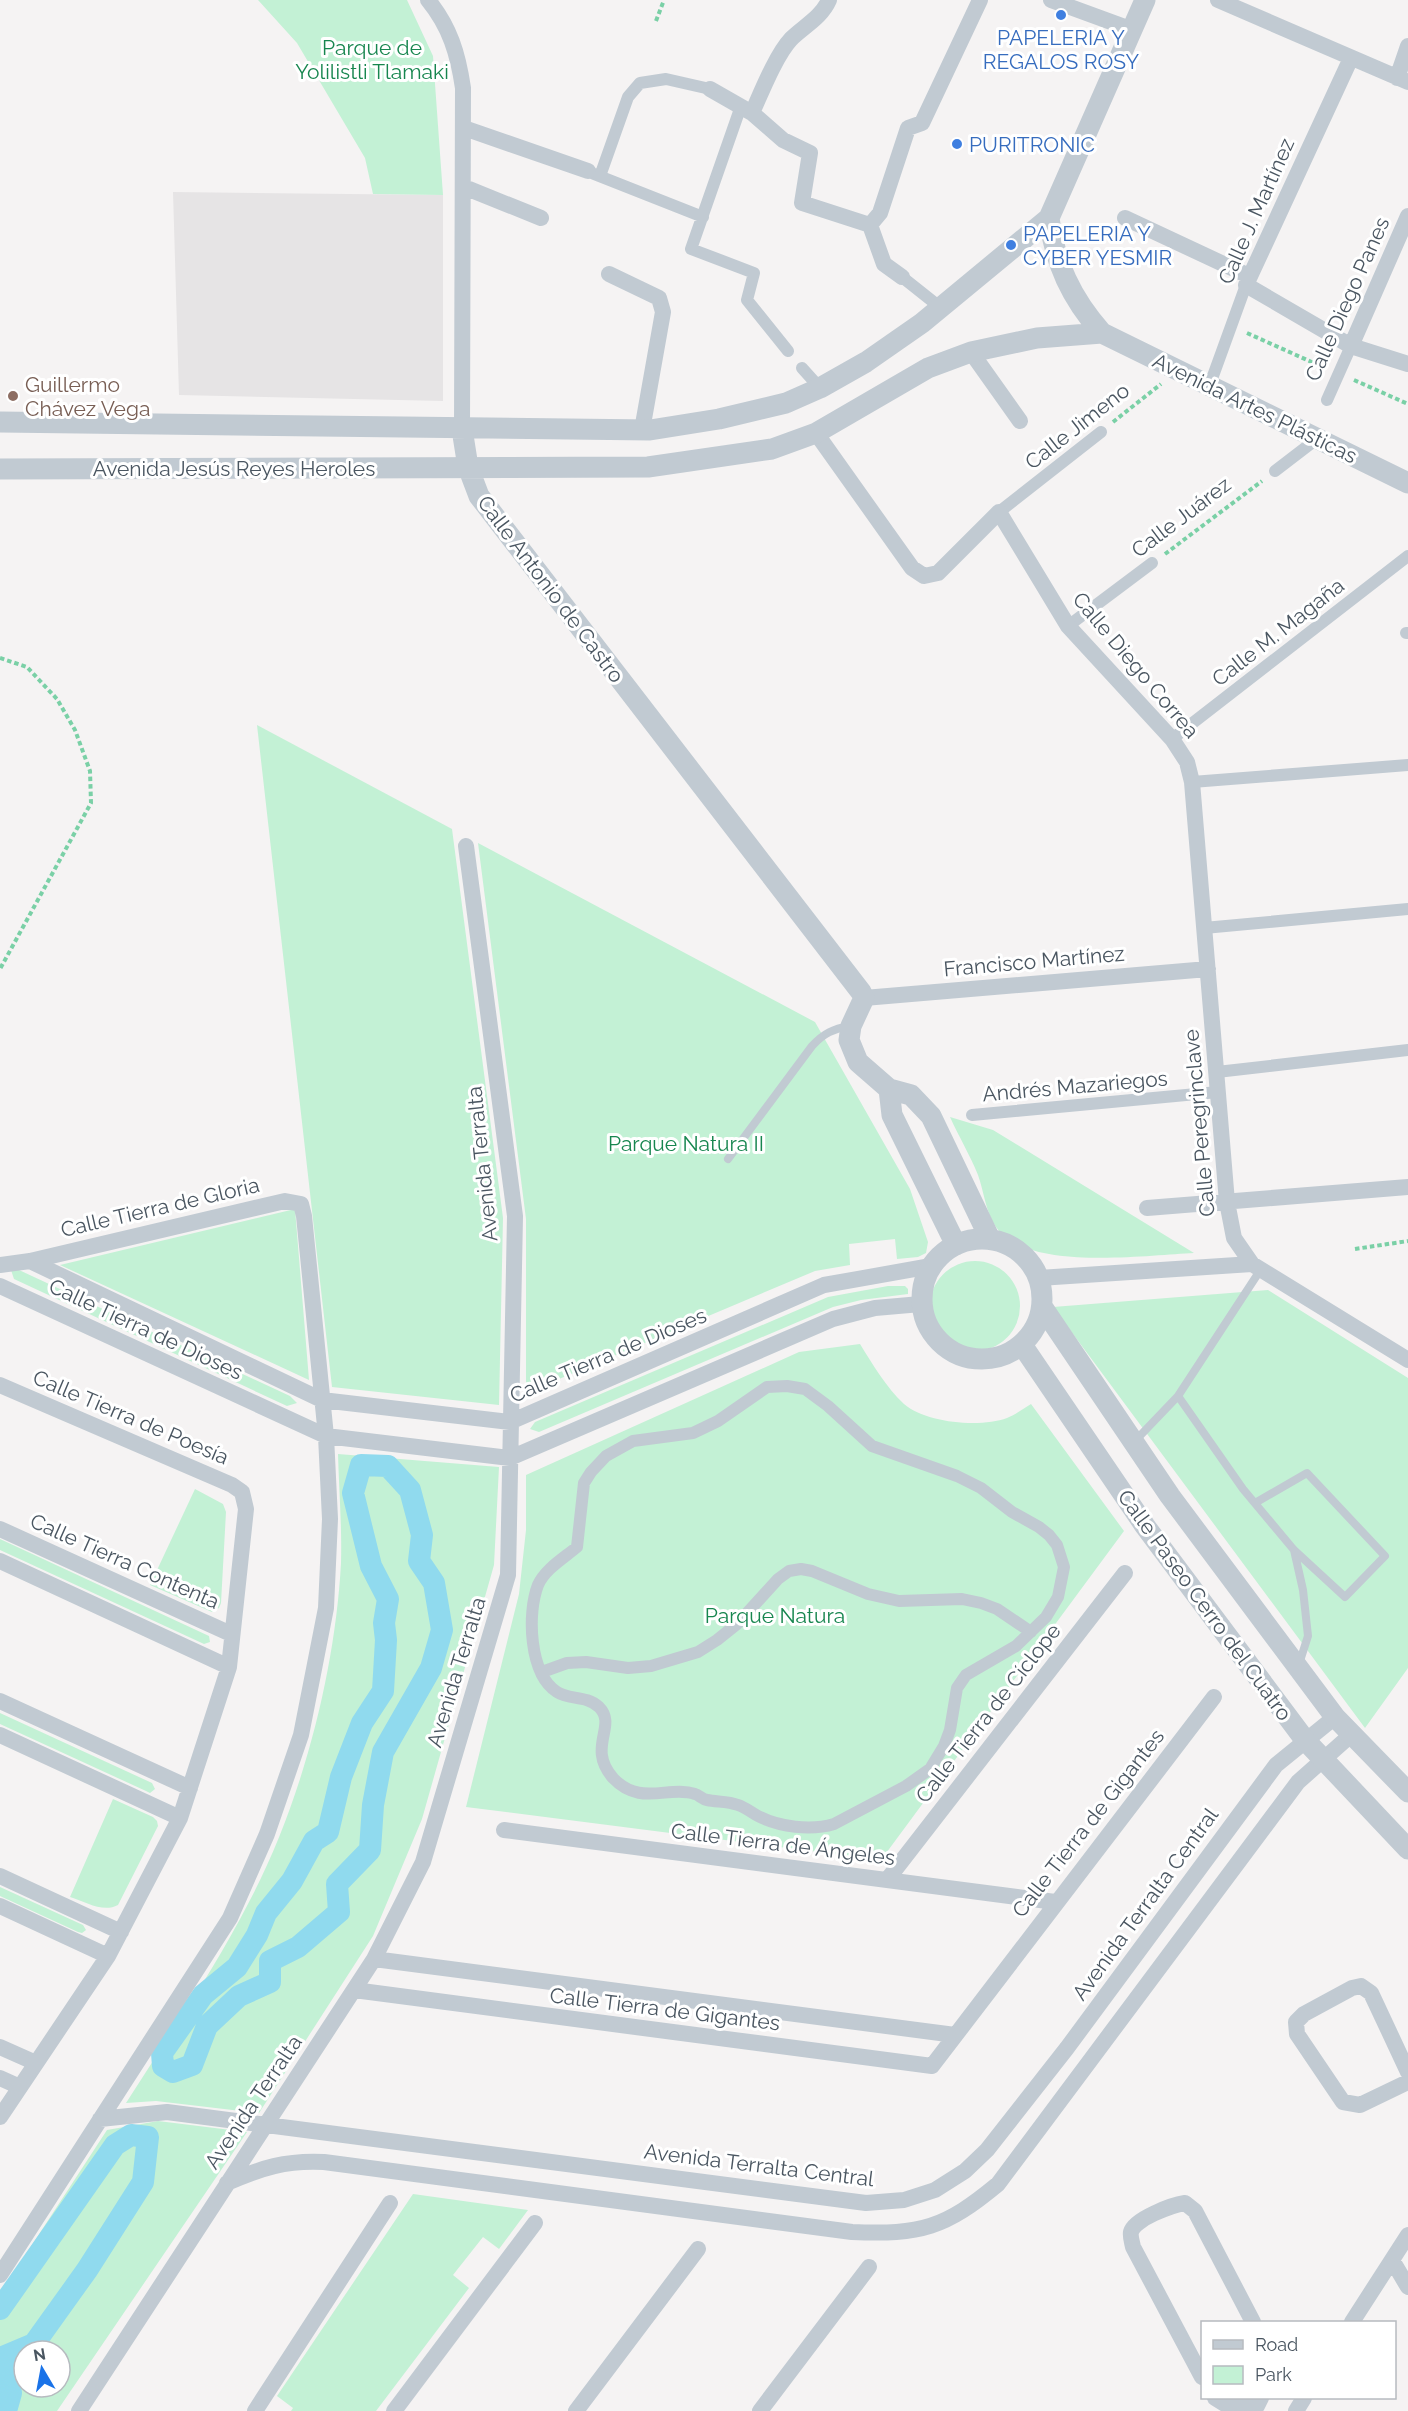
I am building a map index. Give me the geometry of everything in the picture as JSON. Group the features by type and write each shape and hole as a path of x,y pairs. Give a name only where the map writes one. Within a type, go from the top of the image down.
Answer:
{"street":[{"name":"Calle Antonio de Castro","path":"428,0 441,16 452,38 459,63 464,128 462,429 468,467 479,496 864,998"},
{"path":"870,225 880,213 908,128 922,123 980,0"},
{"path":"1051,0 1133,30"},
{"path":"462,429 642,430 719,419 786,403 820,388 867,362 941,309 1049,218 1145,0"},
{"path":"1218,0 1403,80 1408,45"},
{"path":"788,351 747,300 754,273 692,249 746,110 789,41 827,6"},
{"name":"Calle J. Martínez","path":"1209,387 1247,281 1352,58"},
{"path":"594,174 628,97 640,83 666,79 710,89 746,110 783,140 810,153 802,202 870,225"},
{"path":"464,128 594,174 703,217"},
{"path":"464,187 541,218"},
{"name":"Calle Diego Panes","path":"1328,400 1408,216"},
{"name":"Avenida Artes Plásticas","path":"1049,218 1052,243 1063,276 1084,313 1102,333 1408,483"},
{"path":"1125,218 1247,281 1351,346 1408,364"},
{"path":"870,225 884,264 941,309"},
{"path":"609,274 659,298 663,312 642,430"},
{"path":"468,467 648,467 772,449 816,433 928,368 971,352 1037,338 1102,333"},
{"path":"971,352 1020,421"},
{"path":"802,368 820,388"},
{"name":"Avenida Jesús Reyes Heroles","path":"0,422 462,429"},
{"name":"Calle Jimeno","path":"999,512 1101,432"},
{"path":"816,433 912,568 924,576 938,573 999,512"},
{"path":"1275,471 1318,438"},
{"name":"Avenida Jesús Reyes Heroles","path":"0,469 468,467"},
{"name":"Calle Diego Correa","path":"999,512 1068,627 1172,740 1187,762 1192,782 1208,969"},
{"name":"Calle M. Magaña","path":"1172,740 1408,556"},
{"name":"Calle Juárez","path":"1068,627 1152,563"},
{"path":"1192,782 1408,765"},
{"name":"Avenida Terralta","path":"79,2411 374,1959 423,1862 508,1575 514,1216 466,846"},
{"path":"1204,928 1408,909"},
{"name":"Francisco Martínez","path":"864,998 1208,969"},
{"name":"Calle Peregrinclave","path":"1208,969 1227,1202 1234,1238 1256,1266 1408,1360"},
{"path":"864,998 850,1026 849,1040 858,1062 889,1089 911,1095 931,1116 990,1239"},
{"path":"1217,1072 1408,1050"},
{"path":"889,1089 892,1115 956,1245"},
{"name":"Andrés Mazariegos","path":"972,1115 1218,1092"},
{"path":"1148,1208 1408,1187"},
{"name":"Calle Tierra de Gloria","path":"30,1261 285,1201 301,1204 322,1400"},
{"path":"990,1239 1010,1246 1028,1259 1039,1278 1043,1293 1043,1308 1036,1328 1022,1345 1003,1356 981,1360 959,1356 940,1344 927,1326 921,1304 923,1284 931,1266 942,1254 956,1245 972,1240 990,1239"},
{"name":"Calle Tierra de Dioses","path":"0,1265 30,1261 322,1400 510,1422 824,1285 931,1266"},
{"path":"1039,1278 1256,1266"},
{"name":"Calle Tierra de Dioses","path":"0,1286 326,1436 510,1458"},
{"path":"510,1458 833,1319 875,1308 921,1304"},
{"name":"Calle Paseo Cerro del Cuatro","path":"1043,1308 1170,1496 1298,1668 1335,1717 1408,1792"},
{"name":"Calle Paseo Cerro del Cuatro","path":"1022,1345 1145,1526 1305,1740 1408,1849"},
{"name":"Calle Tierra de Poesía","path":"0,1385 232,1485 242,1492 246,1509 231,1634"},
{"path":"787,1386 805,1389 828,1406 872,1446 970,1481 1011,1512 1049,1535 1062,1556 1063,1577 1058,1597 1046,1617 1016,1646 966,1676 957,1688 950,1730 944,1746 930,1769 906,1786 823,1827 773,1822 740,1805 705,1800 694,1794 650,1795 633,1791 615,1780 603,1765 600,1751 606,1722 601,1709 592,1701 558,1693 549,1685 542,1672 532,1646 531,1615 538,1585 552,1568 577,1547 584,1483 591,1472 606,1456 633,1442 693,1433 718,1421 767,1387 787,1386"},
{"path":"0,2275 230,1918 267,1834 301,1735 326,1608 330,1519 322,1400"},
{"path":"1145,1526 1170,1496"},
{"name":"Calle Tierra Contenta","path":"0,1528 231,1634"},
{"path":"0,1561 229,1667"},
{"path":"542,1672 567,1663 628,1668 651,1666 698,1652 737,1624 778,1578 789,1571 801,1569 812,1571 868,1594 899,1601 962,1599 981,1603 997,1609 1031,1632"},
{"name":"Calle Tierra de Cíclope","path":"887,1880 1125,1573"},
{"path":"0,2117 108,1956 180,1818 229,1667 231,1634"},
{"name":"Calle Tierra de Gigantes","path":"354,1990 932,2066 1214,1696"},
{"path":"0,1701 190,1788"},
{"name":"Avenida Terralta Central","path":"100,2119 166,2112 866,2203 904,2200 934,2190 964,2171 987,2151 1067,2048 1276,1765 1335,1717"},
{"path":"226,2184 260,2169 281,2164 324,2162 852,2232 905,2232 929,2228 974,2204 998,2184 1298,1782 1352,1734"},
{"path":"0,1735 180,1818"},
{"name":"Calle Tierra de Ángeles","path":"504,1830 1055,1902"},
{"path":"0,1876 121,1932"},
{"path":"0,1906 108,1956"},
{"name":"Calle Tierra de Gigantes","path":"374,1959 956,2034"},
{"path":"1408,2072 1371,1993 1361,1986 1352,1988 1304,2014 1296,2022 1297,2034 1343,2102 1360,2105 1408,2082"},
{"path":"0,2047 36,2063"},
{"path":"1067,2048 1090,2063"},
{"path":"0,2078 20,2087"},
{"path":"255,2411 390,2203"},
{"path":"1201,2373 1133,2247 1131,2233 1135,2224 1173,2204 1185,2203 1195,2211 1252,2321"},
{"path":"394,2411 535,2223"},
{"path":"1353,2321 1408,2235"},
{"path":"576,2411 698,2249"},
{"path":"1392,2259 1408,2287"},
{"path":"760,2411 869,2267"},
{"path":"1218,2399 1228,2406 1260,2405"}],"lane":[{"path":"728,1159 823,1034 835,1028 850,1026"},
{"path":"1134,1443 1178,1396 1256,1266"},
{"path":"1178,1396 1255,1503 1294,1550 1345,1597 1385,1556 1307,1473 1255,1503"},
{"path":"1294,1550 1303,1590 1308,1636 1298,1668"}],"path":[{"path":"656,21 664,0"},
{"path":"1231,326 1408,404"},
{"name":"Calle Jimeno","path":"1101,432 1178,371"},
{"name":"Calle Juárez","path":"1152,563 1275,471"},
{"path":"0,658 27,667 57,699 75,730 90,771 91,803 0,969"},
{"path":"1355,1250 1408,1242"}],"shaded area":[{"path":"173,192 443,195 443,401 179,395"}],"green space":[{"name":"Parque de Yolilistli Tlamaki","path":"258,0 407,0 433,56 443,195 373,194 365,158 297,43"},
{"path":"257,725 452,829 503,1218 499,1405 332,1387"},
{"name":"Parque Natura II","path":"478,843 815,1022 910,1189 928,1242 926,1253 918,1257 897,1259 895,1239 849,1244 850,1265 815,1271 526,1393 526,1219"},
{"path":"950,1117 993,1130 1194,1253 1088,1258 1059,1256 1033,1250 1011,1241 996,1227 987,1209 972,1160"},
{"path":"295,1209 309,1380 60,1265"},
{"path":"975,1261 992,1264 1007,1274 1017,1289 1020,1306 1017,1323 1007,1338 992,1348 975,1351 958,1348 943,1338 933,1323 930,1306 933,1289 943,1274 958,1264"},
{"path":"11,1270 19,1270 290,1396 297,1403 287,1406 14,1279"},
{"path":"888,1286 905,1286 908,1294 861,1300 833,1307 539,1432 530,1429 535,1422 828,1297"},
{"path":"1268,1290 1408,1378 1408,1668 1365,1728 1053,1307"},
{"name":"Parque Natura","path":"860,1344 880,1376 897,1397 904,1404 926,1416 954,1422 983,1423 1007,1418 1031,1404 1124,1531 881,1860 466,1807 519,1594 526,1530 526,1475 799,1352"},
{"path":"338,1454 499,1467 494,1565 422,1819 373,1936 259,2113 156,2101 126,2103 190,2004 249,1902 268,1864 299,1781 323,1693 337,1605 341,1563"},
{"path":"195,1489 223,1504 226,1512 221,1603 219,1608 212,1612 150,1585"},
{"path":"0,1539 209,1636 210,1642 204,1644 0,1550"},
{"path":"0,1713 152,1783 155,1789 150,1793 0,1724"},
{"path":"113,1799 153,1817 158,1826 118,1905 106,1908 70,1897"},
{"path":"0,1887 83,1925 86,1930 82,1933 78,1932 0,1896"},
{"path":"158,2121 247,2132 72,2389 72,2339 12,2339 12,2399 65,2399 57,2411 0,2411 0,2294 107,2130"},
{"path":"413,2194 528,2210 499,2249 483,2237 453,2275 469,2288 376,2411 291,2411 293,2408 277,2396"}],"waterway":[{"path":"361,1465 388,1466 410,1490 422,1535 419,1561 434,1583 442,1630 431,1668 383,1752 373,1805 370,1850 337,1884 339,1912 298,1947 270,1961 270,1982 239,1996 207,2026 192,2065 173,2072 163,2066 162,2053 203,1995 237,1967 257,1935 266,1913 292,1881 314,1841 328,1832 341,1777 362,1723 383,1691 386,1640 384,1623 388,1599 371,1566 353,1493 361,1465"},
{"path":"0,2309 115,2145 131,2135 148,2137 143,2182 87,2270 34,2344 3,2357 11,2393 6,2411"}],"place":[{"name":"PAPELERIA Y REGALOS ROSY","path":"1061,15"},
{"name":"PURITRONIC","path":"957,144"},
{"name":"PAPELERIA Y CYBER YESMIR","path":"1011,245"},
{"name":"Guillermo Chávez Vega","path":"13,396"}]}
